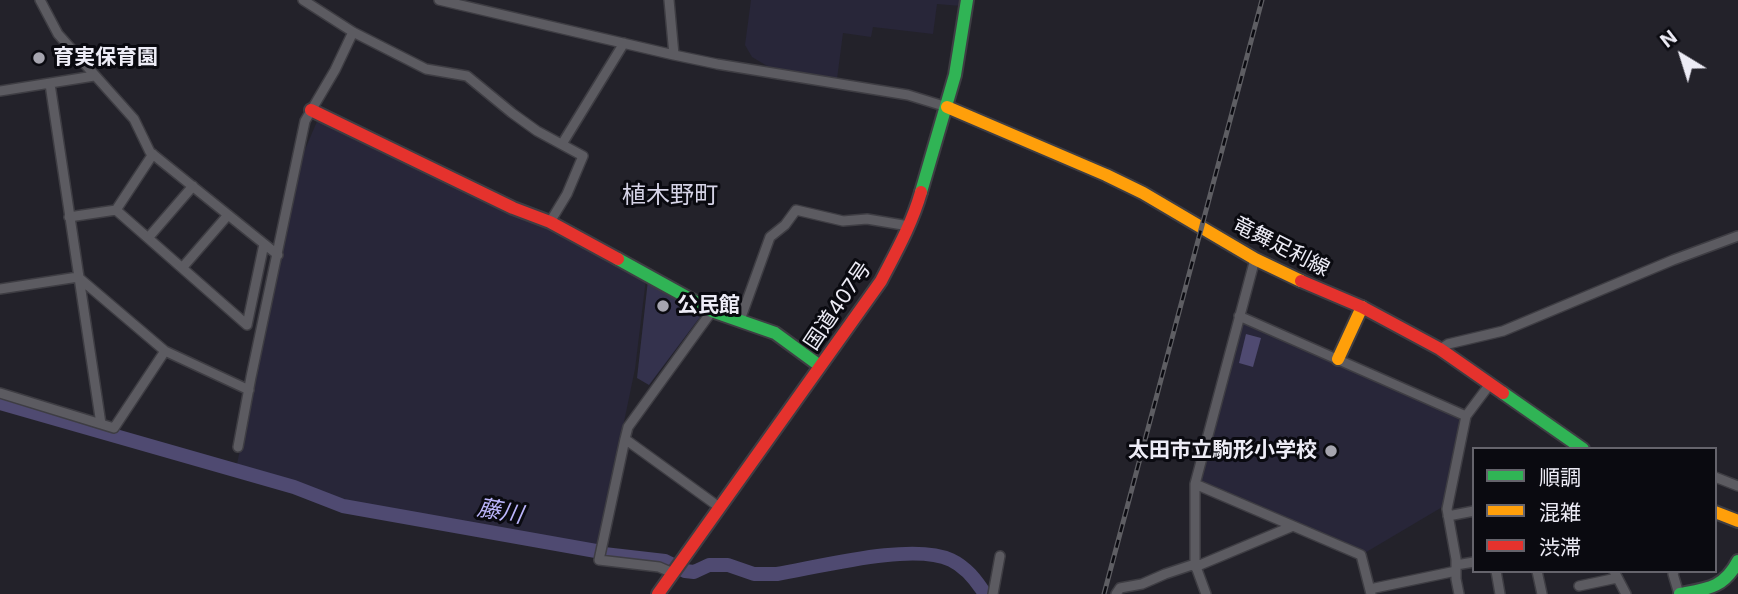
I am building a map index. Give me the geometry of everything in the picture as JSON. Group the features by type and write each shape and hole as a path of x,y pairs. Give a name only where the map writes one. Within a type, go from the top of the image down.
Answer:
{"main road":[{"name":"国道407号","path":"657,594 881,281 916,209 955,75 967,0"},
{"name":"竜舞足利線","path":"947,107 1143,193 1255,259 1363,307 1440,349 1580,447"},
{"path":"311,110 513,208 550,222 712,311 775,333 820,366"},
{"path":"1338,359 1363,307"},
{"path":"1717,513 1738,521"},
{"path":"1682,594 1720,585 1728,578 1738,561"}],"street":[{"path":"40,0 58,34 134,119 150,152 278,256"},
{"path":"303,0 353,33 426,69 467,76 537,131 583,156 550,222"},
{"path":"439,0 674,55 908,95 947,107"},
{"path":"669,0 674,55"},
{"path":"238,447 305,121 353,33"},
{"path":"562,144 624,43"},
{"path":"0,91 94,76"},
{"path":"50,84 101,424"},
{"path":"69,217 116,210 153,154"},
{"path":"148,238 192,186"},
{"path":"740,320 770,237 785,225 796,209 843,221 867,219 909,226"},
{"path":"116,210 247,325 264,244"},
{"path":"182,268 228,215"},
{"path":"1440,349 1448,344 1503,331 1673,260 1738,236"},
{"path":"1206,594 1195,565 1195,484 1255,259"},
{"path":"0,289 78,277 165,351 249,390"},
{"path":"673,573 659,567 599,560 628,427 712,311"},
{"path":"1240,316 1466,416"},
{"path":"0,393 114,428 165,351"},
{"path":"1459,594 1447,509 1466,416 1490,384"},
{"path":"625,439 719,507"},
{"path":"1717,478 1738,486"},
{"path":"1195,484 1361,555 1370,592 1472,563"},
{"path":"1448,516 1472,511"},
{"path":"1116,594 1120,588 1142,584 1293,526"},
{"path":"993,594 1000,556"},
{"path":"1496,573 1500,594"},
{"path":"1537,573 1542,594"},
{"path":"1673,573 1682,594"},
{"path":"1579,586 1616,574 1626,594"}],"shaded area":[{"path":"751,0 961,0 961,6 937,4 933,34 873,27 871,37 843,33 837,79 774,70 752,57 745,45"},
{"path":"318,119 549,225 646,279 635,369 598,547 347,501 237,464 301,159"},
{"path":"648,280 703,313 649,385 637,378"},
{"name":"太田市立駒形小学校","path":"1241,324 1457,416 1462,422 1444,506 1363,554 1203,485 1200,479"},
{"path":"1246,334 1261,338 1253,367 1239,363"}],"waterway":[{"name":"藤川","path":"0,403 294,487 343,506 604,554 665,561 685,571 694,572 709,565 728,565 754,574 777,574 890,555 934,555 961,566 985,594"}],"railway":[{"path":"1104,594 1262,0"}],"traffic: fast":[{"path":"921,192 955,75 967,0"},
{"path":"618,259 712,311 775,333 820,366"},
{"path":"1503,393 1580,447"},
{"path":"1680,594 1714,586 1727,577 1738,561"}],"traffic: slow":[{"path":"947,107 1143,193 1255,259 1301,281"},
{"path":"1338,359 1362,307"},
{"path":"1717,513 1738,521"}],"traffic: jam":[{"path":"311,110 513,208 550,222 618,259"},
{"path":"658,594 881,281 908,227 921,192"},
{"path":"1301,281 1362,307 1440,349 1503,393"}],"place":[{"name":"育実保育園","path":"39,58"},
{"name":"公民館","path":"663,306"},
{"name":"太田市立駒形小学校","path":"1331,451"}],"district":[{"name":"植木野町","path":"670,196"}]}
